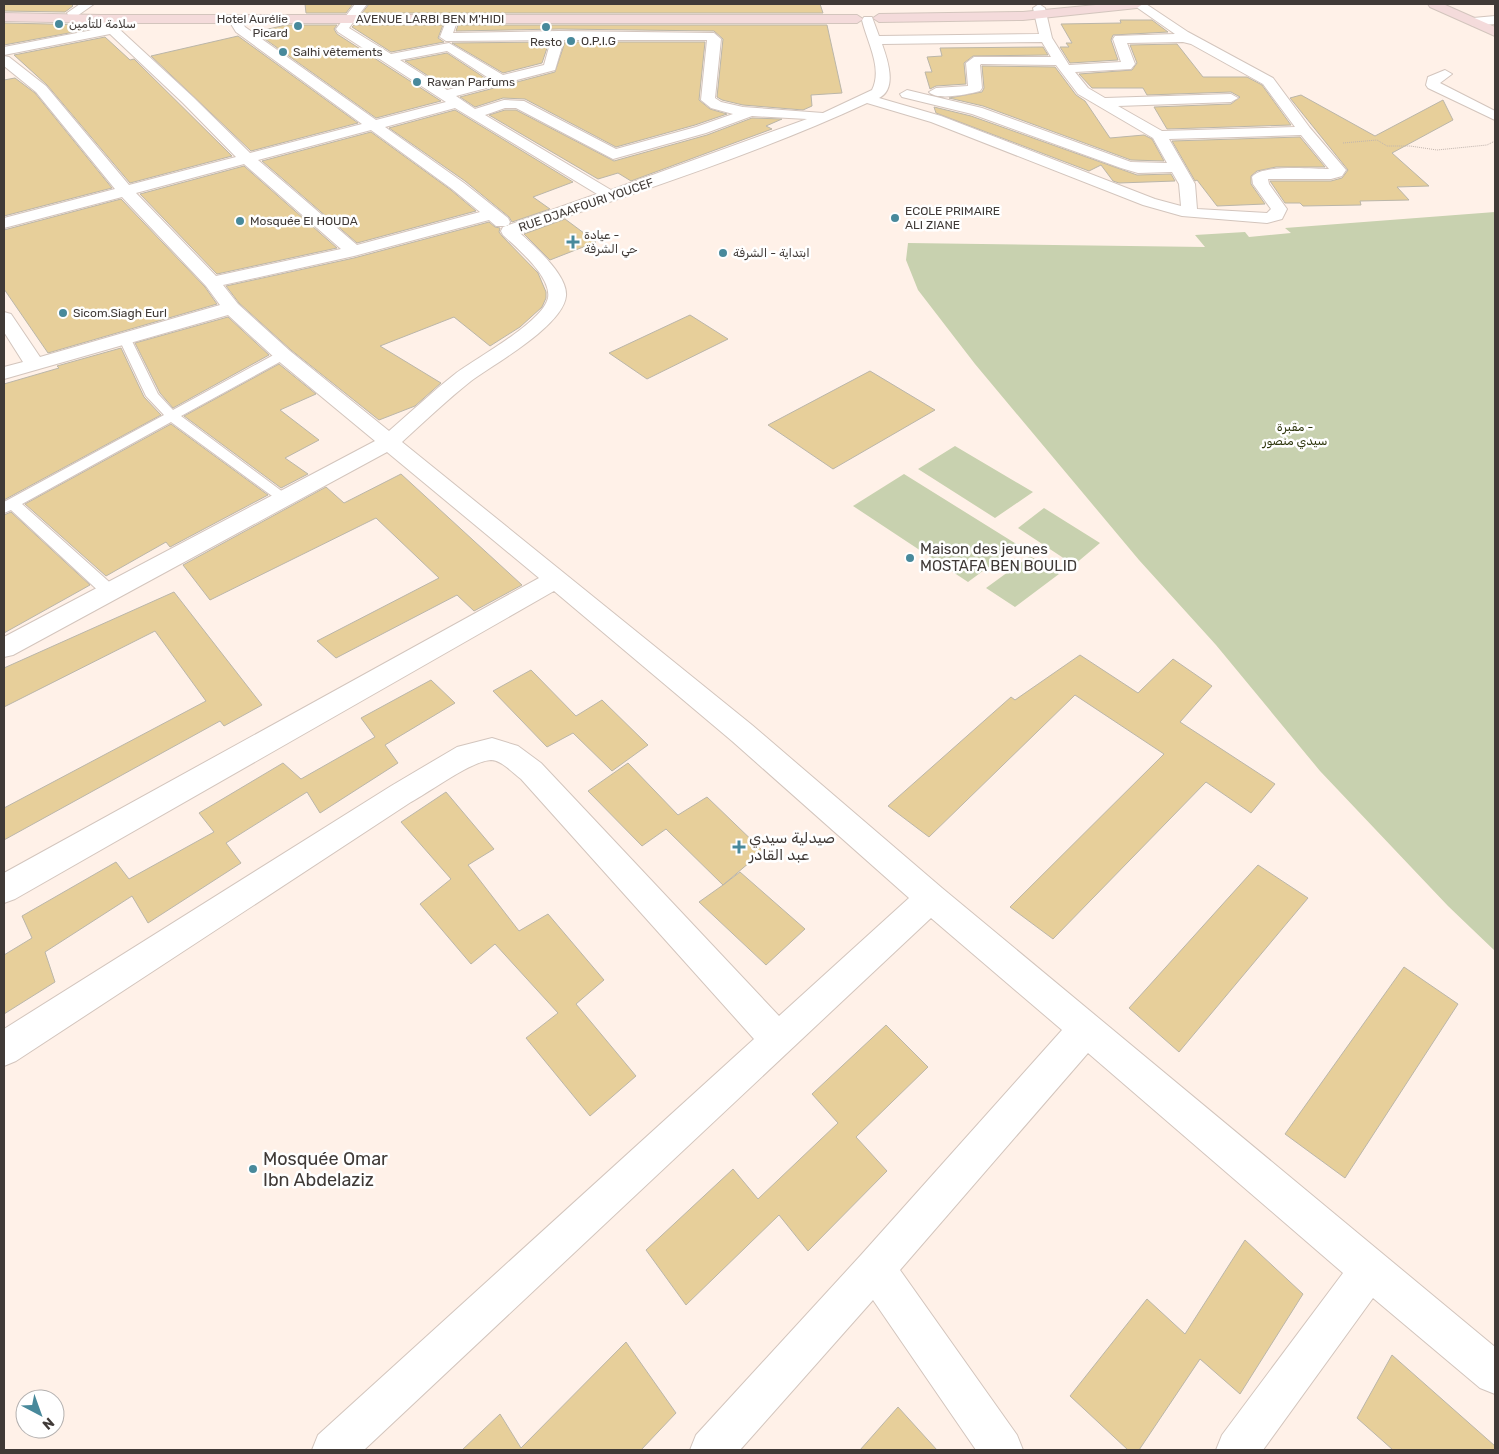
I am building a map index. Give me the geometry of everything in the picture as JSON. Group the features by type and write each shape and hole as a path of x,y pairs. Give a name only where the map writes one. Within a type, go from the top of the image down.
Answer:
{"main road":[{"name":"AVENUE LARBI BEN M'HIDI","path":"1040,11 1084,4"},
{"name":"AVENUE LARBI BEN M'HIDI","path":"4,10 73,13 220,11 863,14 960,18 1138,4"},
{"path":"1434,4 1495,32"},
{"name":"AVENUE LARBI BEN M'HIDI","path":"4,17 107,24 355,12 452,19 863,14"}],"street":[{"path":"73,13 88,4"},
{"path":"868,99 936,119 1149,202 1188,213 1267,218 1276,216 1279,209 1262,184 1260,177 1266,174 1337,172 1338,170 1318,144 1305,131 1268,82 1185,37 1138,4"},
{"path":"1040,11 1046,38 1063,65 1084,91 1160,135 1305,131"},
{"path":"355,12 342,29 473,114 611,196"},
{"path":"863,14 883,71 881,88 977,111 1126,165 1138,168 1178,167"},
{"path":"234,19 240,29 372,126 458,186 509,231"},
{"path":"452,19 446,37 558,35 706,35 714,37 708,100 713,105 720,108 830,116"},
{"path":"1473,22 1495,20"},
{"path":"4,52 107,24 188,100 247,159 354,251"},
{"path":"4,224 342,132 372,126 501,80 550,66 558,35"},
{"path":"900,92 972,89 975,85 973,63 979,60 1063,65 1126,66 1128,64 1119,39 1185,37 1213,66"},
{"path":"873,40 1046,38"},
{"path":"387,59 448,46 501,80"},
{"path":"4,60 41,88 125,191 212,282 231,308 283,356 557,579 742,733 931,898 1370,1270 1495,1373"},
{"path":"1445,74 1433,80 1433,85 1495,116"},
{"name":"RUE DJAAFOURI YOUCEF","path":"4,648 389,442 464,377 518,340 554,306 557,297 557,287 551,276 509,231 657,181 830,116 868,99 878,93 881,88"},
{"path":"1101,102 1231,98"},
{"path":"473,114 504,104 519,104 612,154 617,154 701,130 752,111"},
{"path":"1160,135 1187,184 1188,213"},
{"path":"212,282 354,251 492,214"},
{"path":"4,373 231,308"},
{"path":"4,318 34,365"},
{"path":"4,889 557,579"},
{"path":"4,1049 401,794 467,755 492,749 508,754 531,771 778,1039"},
{"path":"333,1450 931,898"},
{"path":"711,1450 876,1269 1086,1029"},
{"path":"876,1269 1002,1450"},
{"path":"1237,1450 1370,1270"}],"lane":[{"path":"125,339 152,396 172,416 284,498"},
{"path":"110,592 8,506 283,356"}],"path":[{"path":"1318,144 1377,140 1387,146 1410,146 1437,150 1487,145 1495,142"}],"green space":[{"name":"مقبرة - سيدي منصور","path":"1495,212 1495,951 1448,906 1320,771 1216,645 1139,560 975,364 918,290 906,260 908,243 1205,247 1195,235 1245,232 1249,237 1291,233 1285,228"},
{"path":"955,446 1033,492 995,518 918,469"},
{"path":"904,474 1018,545 968,582 853,506"},
{"path":"1044,508 1100,543 1074,565 1018,528"},
{"path":"1030,556 1059,574 1015,607 986,588"}],"building":[{"path":"4,4 71,4 73,6 65,12 4,11"},
{"path":"305,4 353,4 346,13 306,13"},
{"path":"369,4 820,4 823,13 362,13"},
{"path":"1120,20 1152,20 1168,32 1113,35 1111,40 1118,60 1070,63 1060,47 1069,47 1066,43 1072,43 1061,24 1121,23"},
{"path":"4,23 93,25 96,28 4,45"},
{"path":"286,25 337,25 334,29 337,34 441,101 376,118 255,32"},
{"path":"354,25 443,25 438,38 444,42 391,52 352,27"},
{"path":"458,25 827,25 842,93 811,95 812,106 803,110 743,105 722,100 717,97 723,39 714,31 559,29 456,31"},
{"path":"238,36 358,123 251,151 151,56"},
{"path":"105,37 130,60 134,59 232,156 130,183 47,85 14,55"},
{"path":"549,42 542,63 503,73 452,43"},
{"path":"565,42 705,42 699,100 710,109 727,114 616,147 525,99 503,98 475,107 460,97 555,72"},
{"path":"1177,44 1203,77 1247,77 1262,85 1291,125 1167,129 1154,107 1231,104 1240,97 1231,92 1147,95 1143,88 1092,88 1079,74 1132,70 1137,63 1130,45"},
{"path":"1043,47 1048,55 973,56 964,63 966,84 936,86 930,89 925,72 932,72 927,57 942,56 940,48"},
{"path":"447,53 485,78 447,88 405,61"},
{"path":"982,66 1055,67 1076,95 1085,101 1110,138 1144,135 1152,139 1164,161 1131,160 983,106 949,98 982,92 984,88"},
{"path":"15,78 35,93 112,188 4,216 4,80"},
{"path":"1301,95 1375,136 1443,100 1453,120 1392,153 1429,186 1397,187 1409,200 1360,201 1361,205 1303,206 1300,203 1285,203 1270,181 1331,181 1342,178 1348,170 1290,98"},
{"path":"934,107 971,116 1137,175 1171,174 1175,181 1119,183 1113,181 1101,165 1089,171 936,113"},
{"path":"455,110 573,182 533,197 550,209 512,222 509,217 465,181 389,128"},
{"path":"505,110 516,110 614,161 707,135 752,118 782,119 766,126 772,129 631,181 618,173 598,179 489,115"},
{"path":"371,132 451,190 476,211 357,243 262,161"},
{"path":"1300,137 1325,167 1276,167 1257,171 1251,176 1251,184 1265,204 1217,206 1197,180 1195,181 1172,141"},
{"name":"Mosquée El HOUDA","path":"244,166 337,248 217,274 140,194"},
{"path":"121,199 205,287 217,304 48,353 4,289 4,230"},
{"path":"565,219 596,242 550,260 524,234"},
{"path":"489,222 495,227 500,228 499,232 502,236 538,273 546,292 546,298 542,307 520,327 490,346 454,317 380,346 441,383 415,406 379,420 291,350 239,303 226,286 354,258"},
{"path":"690,315 728,339 647,379 609,353"},
{"path":"228,317 269,355 173,408 160,393 135,343"},
{"path":"121,348 144,397 161,415 4,500 4,384 59,368 57,366"},
{"path":"279,364 316,394 280,410 319,440 285,458 308,474 281,488 184,416"},
{"path":"870,371 935,410 833,469 768,425"},
{"path":"171,424 268,495 170,547 166,542 106,576 25,504"},
{"path":"401,474 522,585 474,611 457,595 336,658 317,641 439,578 376,518 210,600 183,565 326,487 344,503"},
{"path":"11,512 90,585 4,633 4,515"},
{"path":"174,592 262,705 224,726 220,721 4,840 4,808 206,701 155,631 4,707 4,668"},
{"path":"1080,655 1138,693 1173,659 1212,686 1180,722 1275,784 1251,813 1206,782 1053,939 1010,907 1164,754 1075,695 929,837 888,806 1011,697 1015,700"},
{"path":"531,670 576,716 602,700 648,745 612,771 573,733 547,747 493,691"},
{"path":"431,680 455,703 385,745 398,763 320,813 307,792 226,843 241,863 148,923 132,896 45,952 55,982 4,1014 4,955 32,938 22,916 116,862 129,879 214,832 199,813 283,763 301,779 375,737 361,718"},
{"path":"628,763 678,815 707,797 763,851 723,885 666,829 642,846 588,791"},
{"path":"446,792 494,849 468,865 519,931 548,914 604,980 576,1004 636,1076 590,1116 526,1038 558,1013 495,944 471,964 420,904 451,879 401,822"},
{"path":"1258,865 1308,898 1179,1052 1129,1008"},
{"path":"740,872 805,929 766,965 699,902"},
{"path":"1404,967 1458,1004 1345,1178 1285,1134"},
{"path":"886,1025 928,1067 856,1137 887,1171 808,1251 779,1215 686,1305 646,1250 733,1169 758,1199 838,1123 812,1094"},
{"path":"1245,1240 1303,1294 1240,1394 1200,1359 1139,1450 1128,1450 1070,1396 1147,1299 1185,1334"},
{"path":"626,1342 676,1413 641,1450 462,1450 500,1414 521,1448"},
{"path":"1392,1355 1495,1446 1495,1450 1393,1450 1357,1418"},
{"path":"898,1407 937,1450 860,1450"}],"place":[{"name":"سلامة للتأمين","path":"59,24"},
{"name":"Hotel Aurélie Picard","path":"298,26"},
{"name":"Resto","path":"546,27"},
{"name":"O.P.I.G","path":"571,41"},
{"name":"Salhi vêtements","path":"283,52"},
{"name":"Rawan Parfums","path":"417,82"},
{"name":"ECOLE PRIMAIRE ALI ZIANE","path":"895,218"},
{"name":"Mosquée El HOUDA","path":"240,221"},
{"name":"عيادة - حي الشرفة","path":"573,242"},
{"name":"ابتداية - الشرفة","path":"723,253"},
{"name":"Sicom.Siagh Eurl","path":"63,313"},
{"name":"Maison des jeunes MOSTAFA BEN BOULID","path":"910,558"},
{"name":"صيدلية سيدي عبد القادر","path":"739,847"},
{"name":"Mosquée Omar Ibn Abdelaziz","path":"253,1169"}]}
